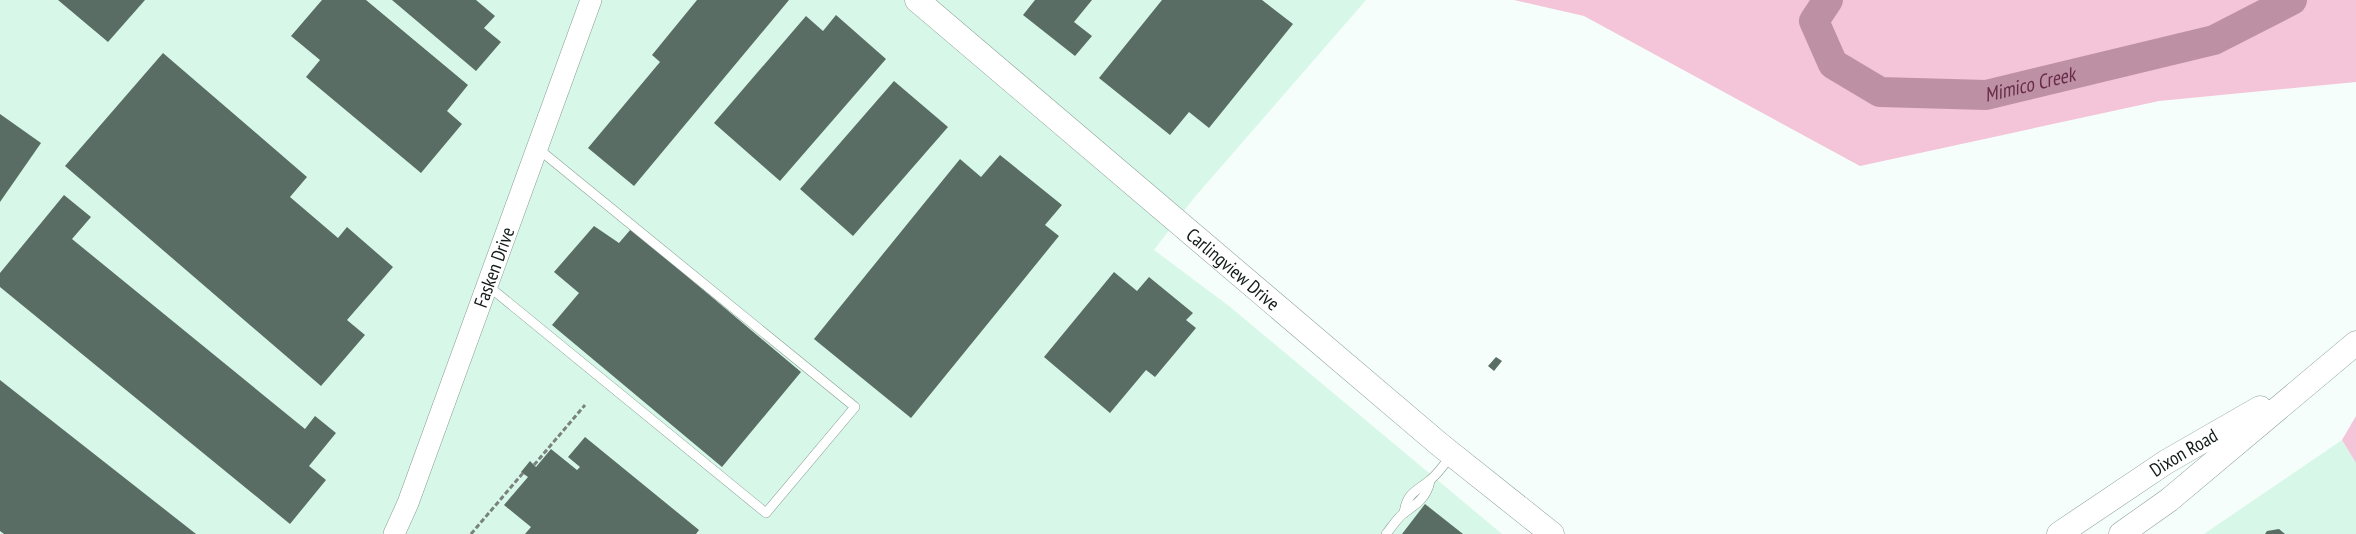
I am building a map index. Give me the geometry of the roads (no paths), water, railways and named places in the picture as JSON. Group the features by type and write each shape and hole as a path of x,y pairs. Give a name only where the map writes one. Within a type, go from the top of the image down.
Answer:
{"main road":[{"name":"Carlingview Drive","path":"918,0 1452,454 1552,534"},
{"name":"Dixon Road","path":"2121,534 2169,500 2356,343"},
{"name":"Dixon Road","path":"2059,534 2166,462 2311,379"}],"street":[{"name":"Fasken Drive","path":"394,534 412,494 536,147 591,0"}],"lane":[{"path":"486,285 766,513 855,407 536,147"},
{"path":"1386,534 1404,513 1406,502 1420,485 1430,481 1452,454"}],"waterway":[{"name":"Mimico Creek","path":"1828,0 1814,21 1833,64 1880,92 1986,95 2214,40 2292,0"}]}
